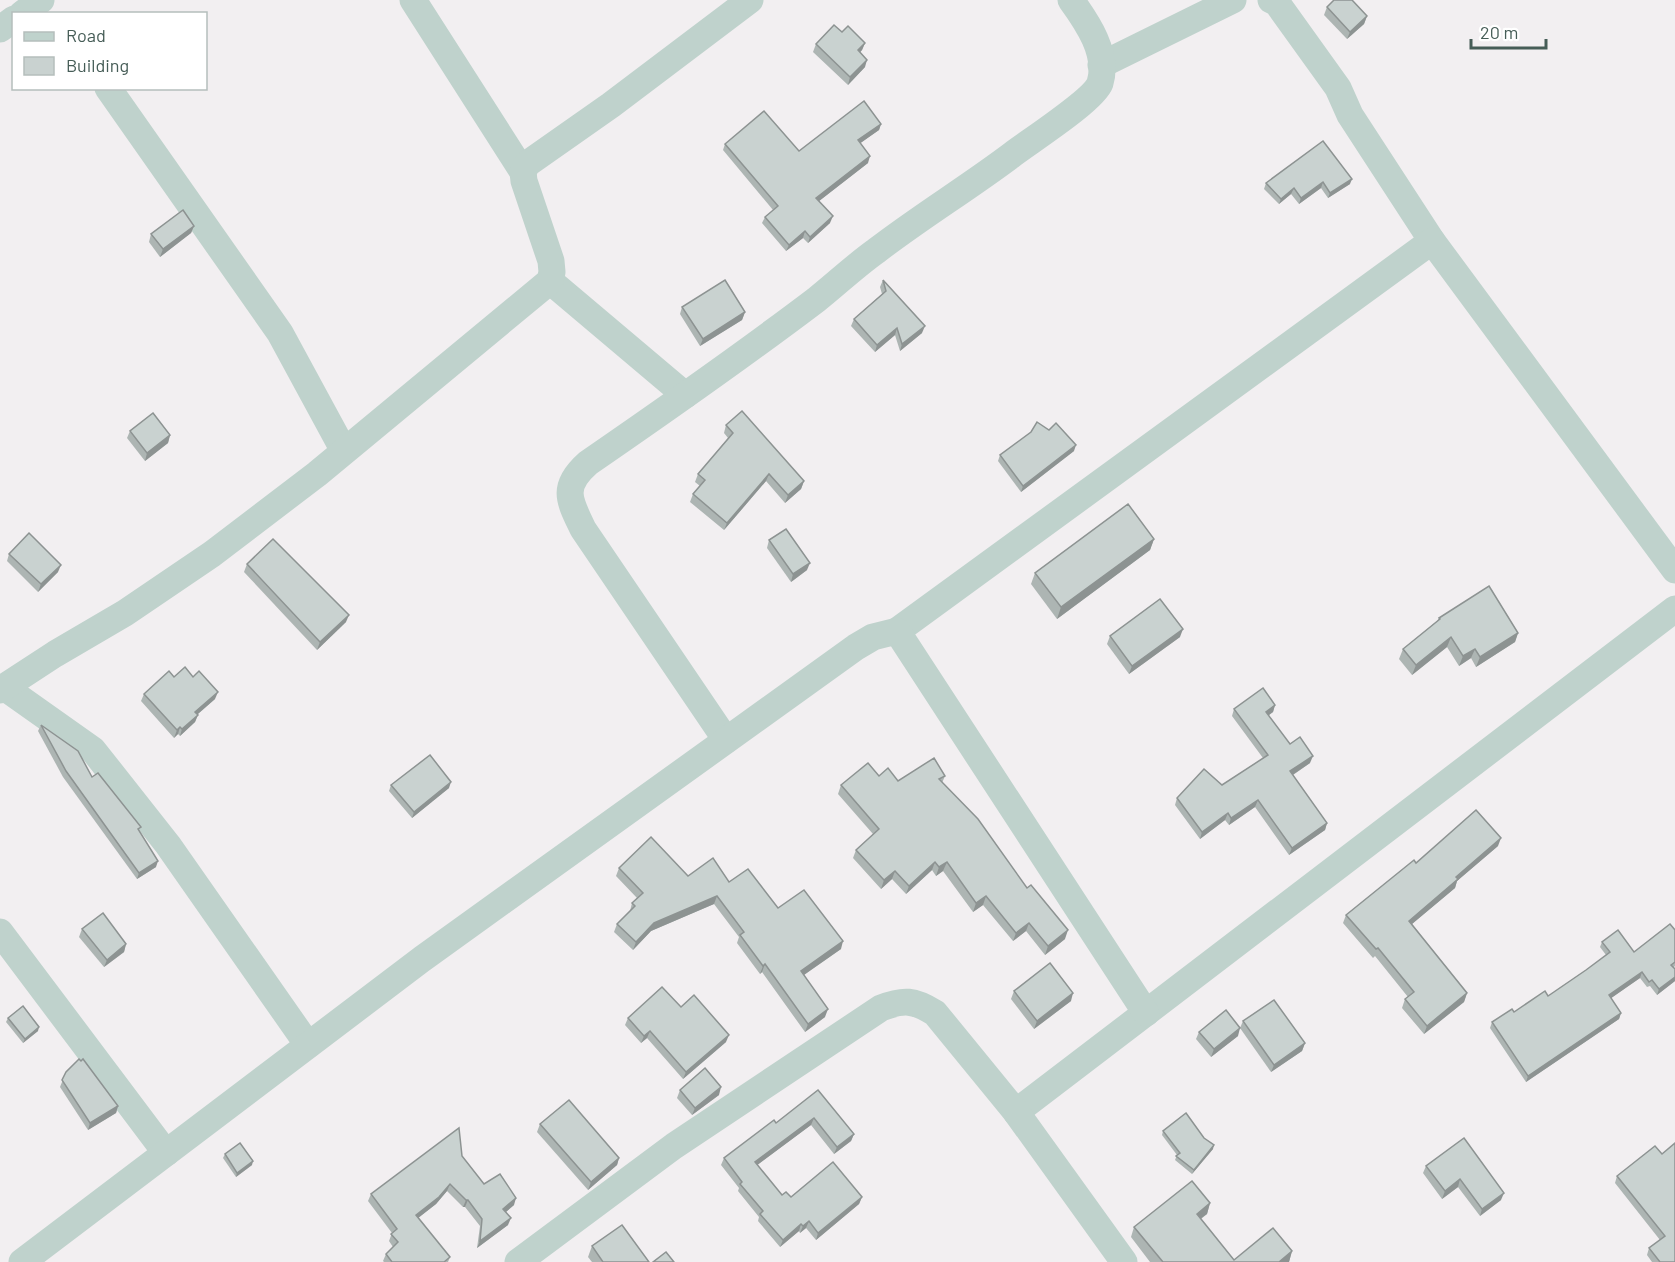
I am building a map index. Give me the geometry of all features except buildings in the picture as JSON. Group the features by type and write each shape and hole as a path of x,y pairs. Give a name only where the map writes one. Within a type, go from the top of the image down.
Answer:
{"street":[{"path":"25,12 41,0"},
{"path":"308,1045 168,845 93,750 2,688 124,613 212,554 344,451 550,281 552,272 550,261 523,172 413,0"},
{"path":"523,172 527,164 611,105 750,0"},
{"path":"726,740 584,529 570,497 569,490 575,475 588,463 817,299 876,250 1005,160 1088,98 1100,84 1101,65 1096,42 1084,18 1071,0"},
{"path":"1101,65 1233,0"},
{"path":"1271,0 1277,3 1338,88 1350,115 1432,241 1675,570"},
{"path":"109,90 279,333 344,451"},
{"path":"22,1262 422,958 856,647 873,637 897,631 1432,241"},
{"path":"550,281 686,395"},
{"path":"1016,1112 1675,609"},
{"path":"897,631 1146,1014"},
{"path":"0,932 166,1153"},
{"path":"518,1262 674,1146 881,1008 906,1001 919,1003 934,1013 1016,1112 1124,1262"}]}
